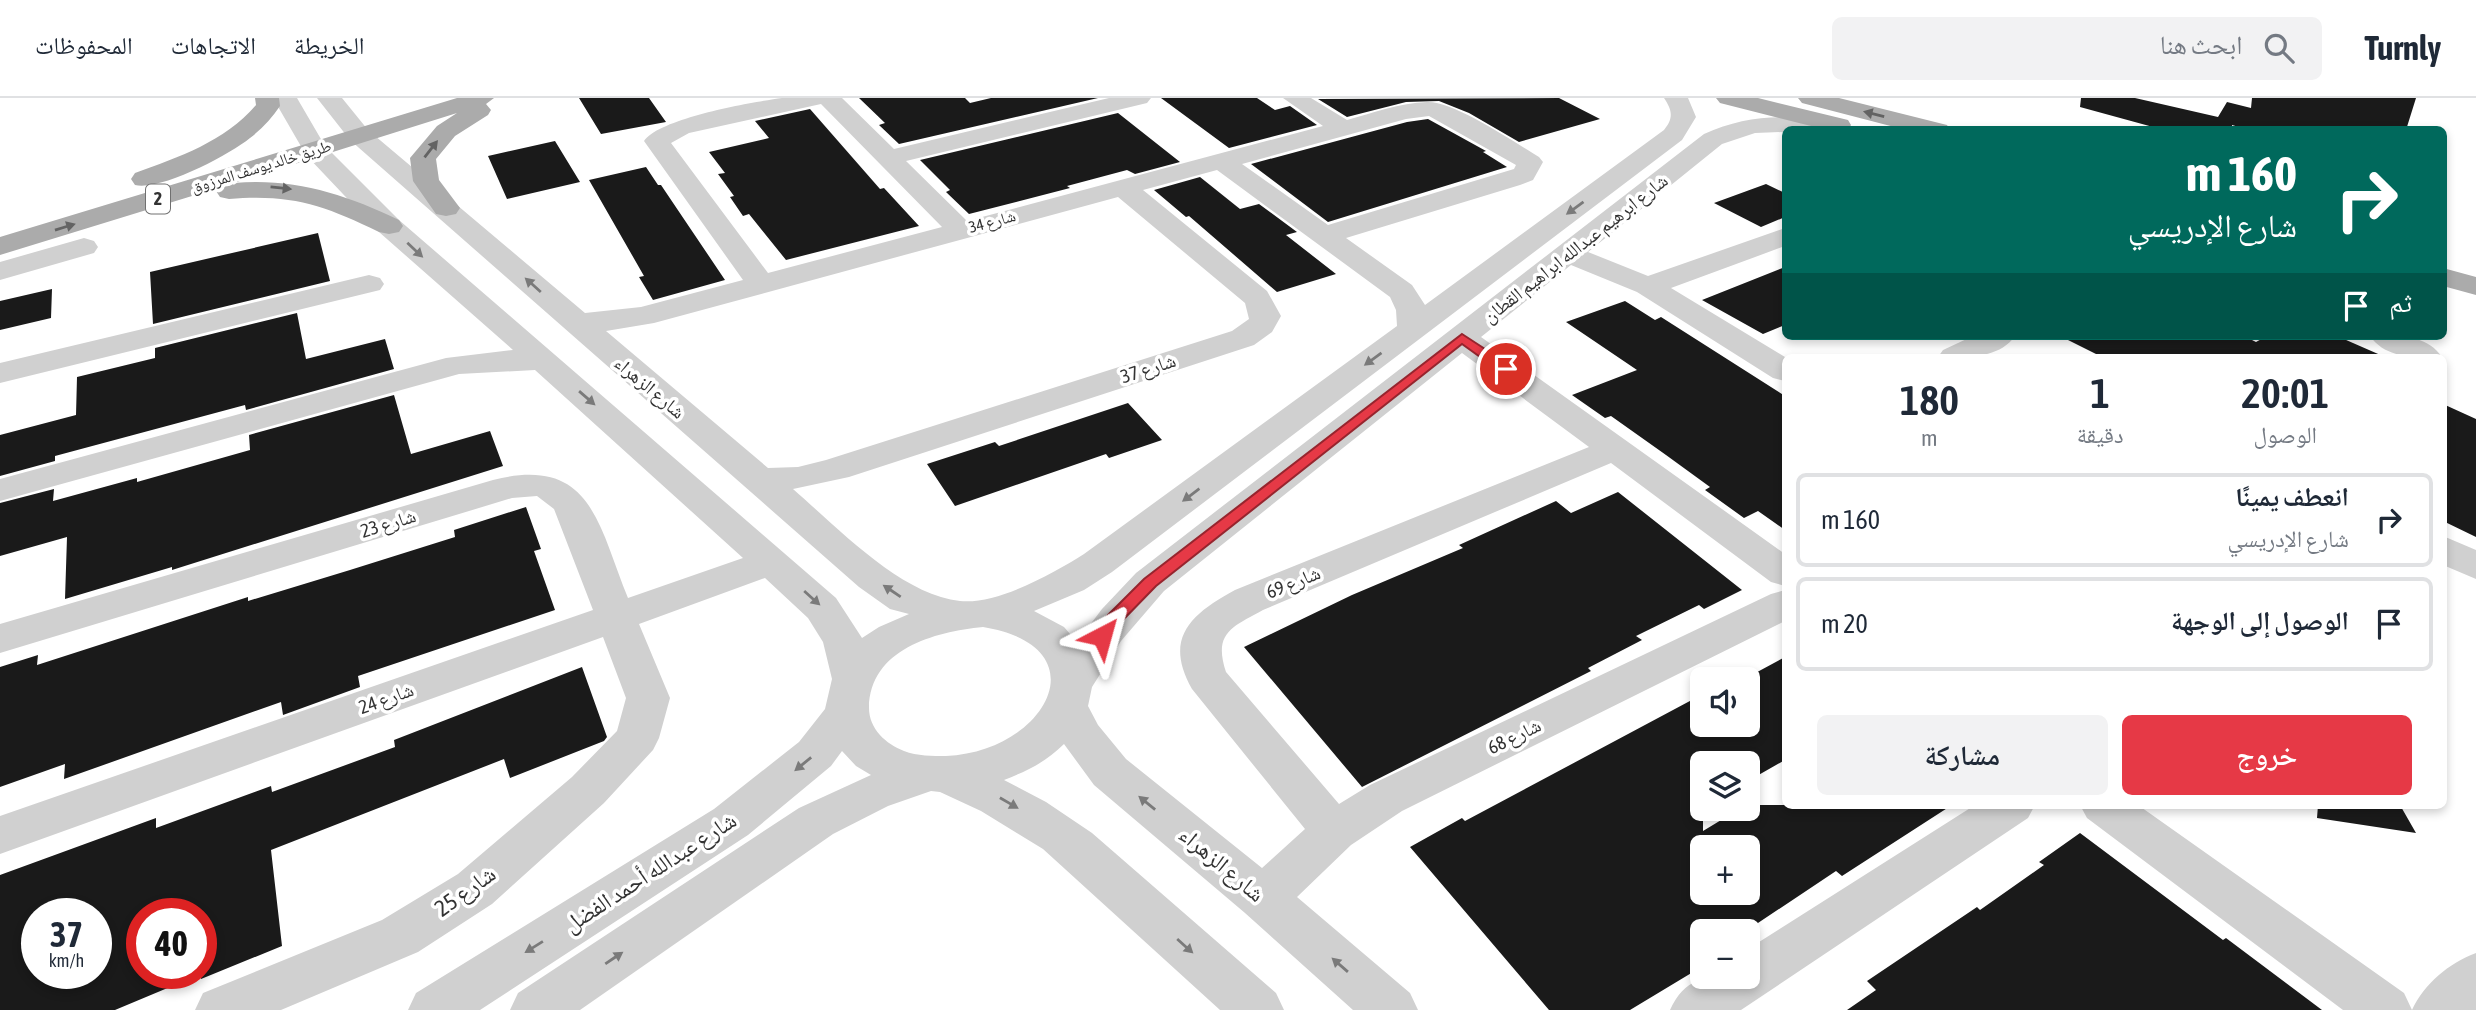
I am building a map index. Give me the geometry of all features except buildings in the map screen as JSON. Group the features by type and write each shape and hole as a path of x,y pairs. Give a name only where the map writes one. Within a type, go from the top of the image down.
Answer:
{"main road":[{"path":"120,199 220,149 254,125 268,106 267,98"},
{"name":"طريق خالد يوسف المرزوق","path":"352,128 417,98"},
{"name":"طريق خالد يوسف المرزوق","path":"0,246 120,199 352,128 482,98"},
{"path":"446,208 426,181 423,158 446,131 502,98"},
{"path":"1728,98 1840,126"},
{"path":"1810,98 1922,126"},
{"path":"120,199 269,187 301,191 347,206 388,226"},
{"name":"طريق خالد يوسف المرزوق","path":"0,222 120,199"},
{"path":"2447,255 2476,262"},
{"path":"2447,278 2476,286"}],"street":[{"path":"285,98 309,141 388,226 544,360 822,608 843,641 851,729 862,745 877,758 897,768 938,774 975,772 1003,763 1028,750 1048,733 1069,697 1068,662 1055,642 1035,626 1009,617 969,614 928,620 881,645 863,663 850,696"},
{"name":"شارع الزهراء","path":"330,98 352,128 873,578 904,599 969,614"},
{"path":"761,284 657,141 681,127 817,98"},
{"path":"828,98 961,230"},
{"path":"888,158 1139,98"},
{"path":"1295,98 1342,128"},
{"path":"1673,135 1684,122 1685,114 1683,106 1676,98"},
{"name":"شارع 34","path":"575,323 608,323 643,316 1405,111 1440,111 1530,162 1524,174 1511,180 1323,236"},
{"name":"شارع ابرهيم عبدالله ابراهيم القطان","path":"969,614 1036,595 1070,581 1098,564 1484,274 1632,184 1726,132 1763,122 1807,126"},
{"path":"1673,135 1696,134 1707,140 1706,144"},
{"name":"شارع ابرهيم عبدالله ابراهيم القطان","path":"1069,697 1091,652 1113,620 1150,582 1568,254 1673,135"},
{"path":"1220,160 1401,291 1411,304 1414,317 1411,331"},
{"name":"شارع 37","path":"759,480 798,478 836,469 1243,338 1260,328 1266,318 1266,309 1256,297 1122,187"},
{"path":"1648,286 1782,237"},
{"path":"0,271 84,247"},
{"path":"1568,254 1648,286 1782,368"},
{"path":"1385,280 1412,286 1440,287 1465,283 1484,274"},
{"path":"0,373 369,284"},
{"name":"شارع 34","path":"607,351 619,332 643,316"},
{"path":"457,365 492,344 499,332 499,322"},
{"path":"1462,338 1617,448 1782,571"},
{"path":"1960,354 1990,340"},
{"path":"2394,340 2420,354"},
{"path":"0,490 457,365 502,360 544,360"},
{"path":"622,429 633,431 657,425 666,419 672,406"},
{"path":"1298,414 1297,422 1311,433 1322,435 1346,430"},
{"path":"661,463 660,456 674,442 699,436 710,437"},
{"path":"1253,449 1264,445 1288,447 1296,453 1299,461 1296,468"},
{"name":"شارع 69","path":"1334,831 1207,678 1200,661 1199,646 1212,621 1249,600 1617,448"},
{"name":"شارع 37","path":"801,516 803,502 811,490 836,469"},
{"name":"شارع 23","path":"0,639 530,483 558,491 571,504 648,698"},
{"path":"2447,551 2476,566"},
{"name":"شارع 24","path":"0,835 772,562"},
{"path":"1098,564 1093,573 1096,583 1107,590 1122,592 1150,582"},
{"name":"شارع 68","path":"1263,898 1334,831 1386,798 1782,605"},
{"name":"شارع عبدالله أحمد الفضل","path":"435,1010 731,822 816,754 850,696"},
{"name":"شارع الزهراء","path":"1069,697 1082,737 1110,772 1263,898 1391,1010"},
{"name":"شارع 25","path":"222,1010 400,936 475,889 588,790 637,738 648,698"},
{"path":"537,1010 816,821 872,793 938,774 995,795 1043,822 1075,847 1257,1010"},
{"path":"1697,1010 2006,809"},
{"path":"2109,809 2385,1010"},
{"path":"731,822 748,818 763,820 773,828 775,840 768,853"},
{"path":"2438,1010 2476,975"}],"route":[{"path":"1102,636 1113,620 1150,582 1462,338 1506,369"}]}
